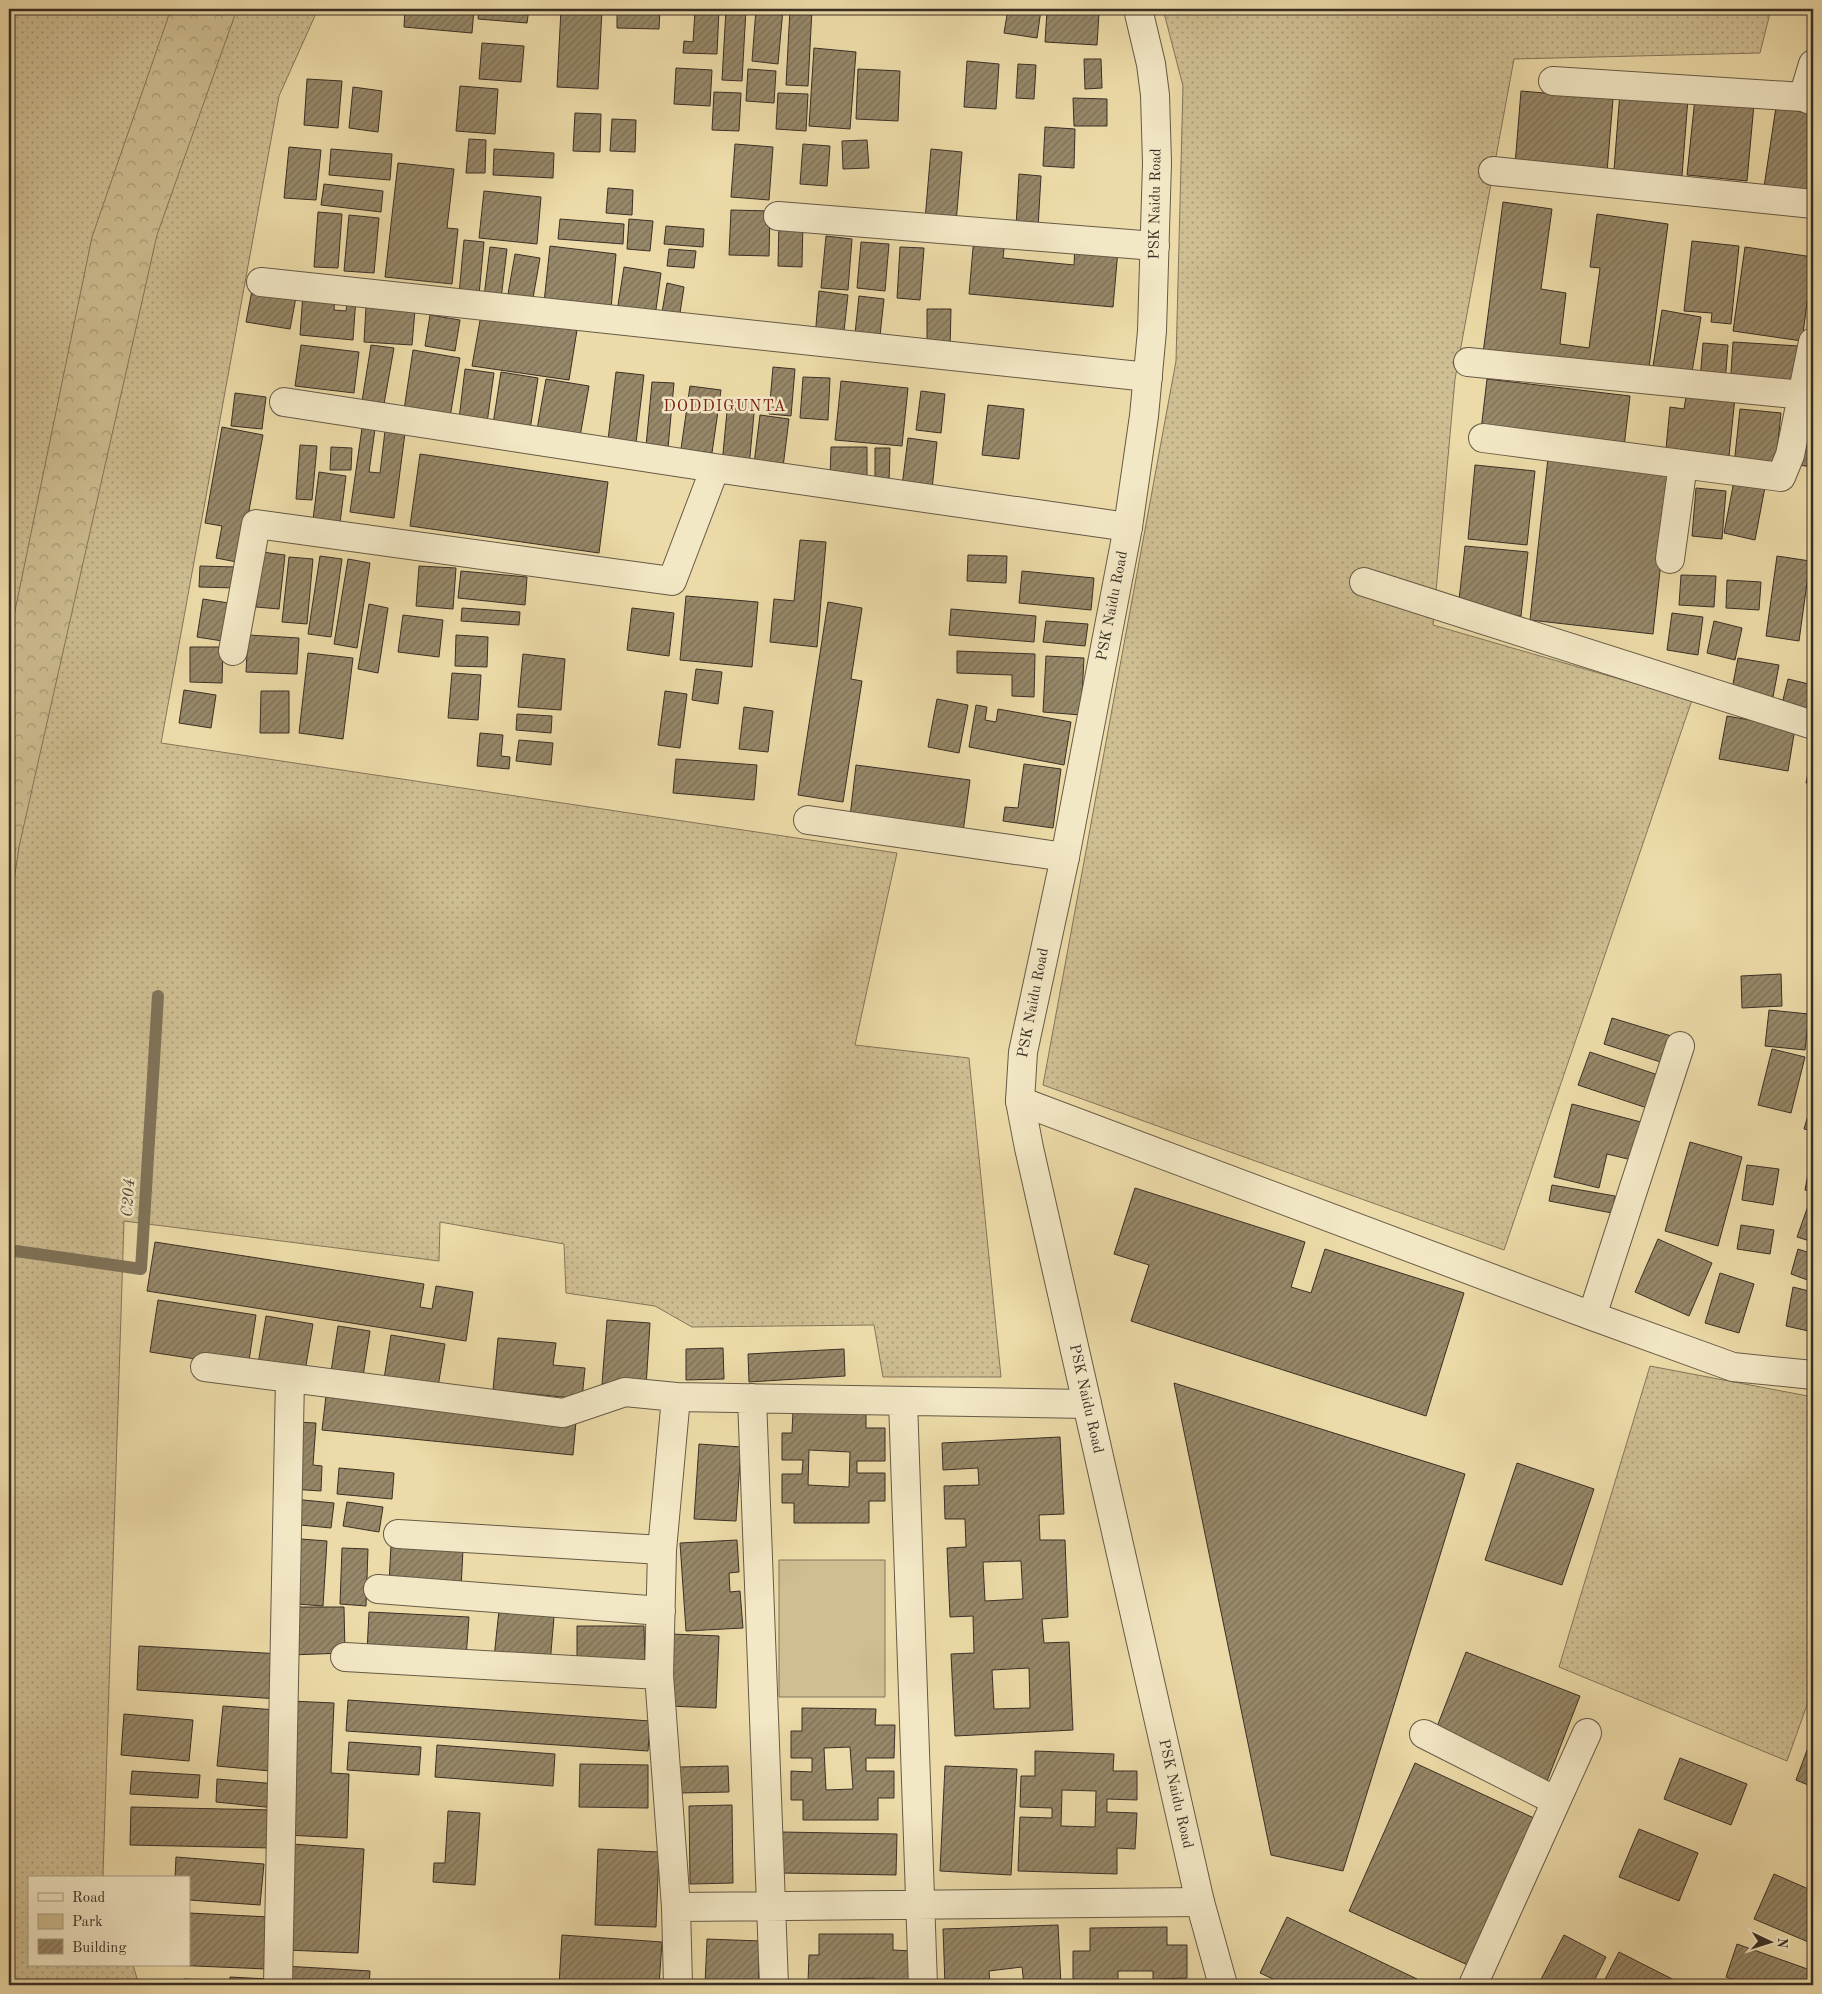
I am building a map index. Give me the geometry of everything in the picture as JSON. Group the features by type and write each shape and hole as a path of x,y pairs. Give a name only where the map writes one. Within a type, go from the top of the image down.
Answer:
{"street":[{"name":"PSK Naidu Road","path":"1138,9 1156,95 1155,246 1148,377 1128,527 1065,857 1024,1052 1020,1101 1029,1148 1200,1902 1223,1985"},
{"path":"1553,81 1808,99 1813,64"},
{"path":"1493,171 1813,204"},
{"path":"778,216 1155,246"},
{"path":"261,282 1148,377"},
{"path":"1483,438 1781,477 1790,455 1813,342"},
{"path":"1468,362 1803,395"},
{"path":"284,402 715,468 1128,527"},
{"path":"1670,559 1683,464"},
{"path":"233,651 256,524 672,581 715,468"},
{"path":"1364,582 1813,726"},
{"path":"808,820 1065,857"},
{"path":"1592,1316 1680,1046"},
{"path":"1020,1101 1592,1316 1733,1367 1813,1375"},
{"path":"205,1367 563,1413 625,1392 676,1397 1087,1404"},
{"path":"278,1985 290,1378"},
{"path":"676,1397 662,1550 659,1675 676,1907 678,1985"},
{"path":"752,1398 769,1907 774,1985"},
{"path":"903,1401 923,1985"},
{"path":"398,1534 662,1550"},
{"path":"378,1589 662,1610"},
{"path":"345,1657 659,1675"},
{"path":"1473,1985 1587,1733"},
{"path":"1424,1734 1556,1801"},
{"path":"676,1907 1200,1902"}],"green space":[{"path":"9,9 318,9 279,96 161,743 897,853 855,1045 969,1058 1001,1377 883,1377 874,1325 692,1327 655,1306 566,1293 564,1244 440,1222 439,1261 124,1221 104,1876 28,1876 28,1966 133,1966 139,1985 9,1985"},
{"path":"171,9 237,9 157,235 19,847 9,914 9,640 92,237"},
{"path":"1163,9 1771,9 1760,53 1514,59 1455,379 1433,625 1692,700 1504,1250 1043,1085 1176,361 1183,86"},
{"path":"1650,1366 1813,1397 1813,1688 1787,1761 1559,1667"},
{"path":"779,1560 885,1560 885,1697 779,1697"}],"building":[{"path":"405,9 474,9 472,33 404,27"},
{"path":"479,9 529,9 527,23 478,19"},
{"path":"561,9 602,9 598,89 557,87"},
{"path":"617,9 660,9 659,29 617,28"},
{"path":"677,9 719,9 717,54 683,53 684,41 693,42 695,11"},
{"path":"726,9 746,9 742,81 722,80"},
{"path":"756,9 783,9 778,64 752,61"},
{"path":"790,9 812,9 808,86 786,85"},
{"path":"1008,9 1041,10 1037,38 1004,33"},
{"path":"1793,9 1813,9 1813,16"},
{"path":"1047,11 1099,13 1097,45 1045,42"},
{"path":"482,43 524,46 521,82 479,79"},
{"path":"814,48 856,52 850,129 809,126"},
{"path":"1084,59 1101,59 1102,88 1085,89"},
{"path":"967,61 999,64 996,109 964,107"},
{"path":"1018,64 1036,65 1034,99 1016,98"},
{"path":"676,68 712,70 710,106 674,104"},
{"path":"748,69 776,71 774,103 746,101"},
{"path":"858,69 900,71 898,121 856,119"},
{"path":"307,79 342,81 338,128 304,125"},
{"path":"460,86 498,89 495,134 456,131"},
{"path":"353,87 382,91 378,132 349,128"},
{"path":"1521,91 1613,99 1607,172 1515,165"},
{"path":"714,92 741,93 739,131 712,130"},
{"path":"1620,92 1688,98 1682,176 1614,170"},
{"path":"778,93 808,94 806,131 776,129"},
{"path":"1073,98 1107,99 1107,126 1074,126"},
{"path":"1695,98 1754,104 1747,181 1687,175"},
{"path":"1776,107 1813,114 1813,195 1764,187"},
{"path":"575,113 601,114 600,152 573,151"},
{"path":"612,119 636,120 635,152 610,151"},
{"path":"1045,127 1075,129 1074,168 1043,166"},
{"path":"469,139 486,140 485,173 466,173"},
{"path":"867,140 869,168 843,169 842,141"},
{"path":"735,144 773,147 769,200 731,197"},
{"path":"803,144 830,146 827,186 800,184"},
{"path":"289,147 321,150 316,200 284,198"},
{"path":"331,149 392,154 390,180 329,175"},
{"path":"494,149 554,153 553,178 493,175"},
{"path":"931,149 962,152 956,223 925,220"},
{"path":"398,163 454,169 447,228 458,229 452,284 385,277"},
{"path":"1019,174 1041,176 1038,228 1016,227"},
{"path":"324,184 383,191 381,212 321,205"},
{"path":"608,188 633,190 632,215 606,213"},
{"path":"484,191 541,197 537,244 479,238"},
{"path":"1503,202 1552,209 1541,289 1566,293 1560,344 1589,348 1600,268 1590,267 1597,214 1668,224 1648,375 1483,353"},
{"path":"731,210 770,211 769,256 729,255"},
{"path":"318,212 342,214 338,268 314,267"},
{"path":"349,215 379,218 374,273 344,271"},
{"path":"560,219 624,224 623,244 558,239"},
{"path":"629,219 653,221 650,251 627,249"},
{"path":"779,221 803,221 802,267 778,266"},
{"path":"666,226 704,229 703,247 664,244"},
{"path":"826,236 852,239 848,290 821,288"},
{"path":"974,237 1005,240 1003,258 1074,265 1075,246 1118,250 1113,307 969,294"},
{"path":"464,240 484,242 479,295 459,294"},
{"path":"1692,241 1739,246 1731,324 1711,322 1712,313 1684,311"},
{"path":"861,242 889,244 885,291 857,288"},
{"path":"550,246 616,254 610,319 543,312"},
{"path":"490,247 507,249 501,299 484,297"},
{"path":"900,247 924,248 920,300 897,298"},
{"path":"1745,247 1813,257 1802,341 1733,331"},
{"path":"669,249 696,251 694,268 667,266"},
{"path":"515,254 540,258 533,298 508,294"},
{"path":"624,267 661,273 654,324 616,318"},
{"path":"667,283 684,287 678,326 660,324"},
{"path":"253,285 297,292 290,329 246,322"},
{"path":"819,291 848,295 843,340 815,337"},
{"path":"303,293 335,295 334,310 346,311 348,297 356,297 353,340 300,335"},
{"path":"859,296 884,299 879,345 854,343"},
{"path":"366,306 415,310 412,345 364,342"},
{"path":"927,309 951,309 950,349 927,349"},
{"path":"1662,310 1701,317 1692,372 1653,366"},
{"path":"430,315 460,320 455,351 425,346"},
{"path":"481,315 577,330 569,380 472,366"},
{"path":"1733,342 1799,346 1796,391 1730,387"},
{"path":"1703,343 1728,345 1725,383 1700,381"},
{"path":"301,345 359,352 354,393 295,386"},
{"path":"371,345 394,348 384,404 362,401"},
{"path":"413,350 460,358 450,417 404,410"},
{"path":"773,367 795,369 791,416 769,414"},
{"path":"1813,367 1813,467 1798,465"},
{"path":"465,369 494,373 487,423 459,419"},
{"path":"501,372 538,378 530,430 493,424"},
{"path":"616,372 644,375 636,443 608,440"},
{"path":"803,377 830,378 828,420 800,418"},
{"path":"546,379 589,386 579,442 536,435"},
{"path":"1487,379 1630,396 1624,447 1481,430"},
{"path":"841,381 908,388 902,446 835,440"},
{"path":"652,382 674,383 668,448 646,446"},
{"path":"690,386 721,390 712,453 681,449"},
{"path":"921,391 945,394 941,433 916,430"},
{"path":"1687,391 1735,397 1728,466 1665,459 1670,407 1684,409"},
{"path":"235,393 266,397 262,429 231,426"},
{"path":"728,401 755,403 749,467 722,464"},
{"path":"988,405 1024,409 1019,459 982,455"},
{"path":"1740,409 1781,413 1775,470 1734,465"},
{"path":"760,415 789,419 782,475 753,472"},
{"path":"222,427 263,435 248,516 242,563 216,558 222,526 205,523"},
{"path":"362,428 375,429 369,472 380,473 385,431 405,433 394,518 350,512"},
{"path":"908,438 937,442 932,489 902,486"},
{"path":"300,445 317,446 312,500 296,499"},
{"path":"331,447 352,448 351,470 330,470"},
{"path":"831,447 867,447 867,478 830,478"},
{"path":"875,448 890,448 889,484 875,483"},
{"path":"420,454 608,482 599,553 410,526"},
{"path":"1548,458 1671,472 1653,634 1530,620"},
{"path":"1475,465 1535,471 1527,545 1468,539"},
{"path":"319,472 346,476 339,531 312,527"},
{"path":"1734,481 1765,487 1755,540 1724,533"},
{"path":"1696,488 1726,491 1722,539 1692,536"},
{"path":"800,540 826,542 817,647 770,642 774,599 794,601"},
{"path":"1465,546 1528,552 1521,616 1458,609"},
{"path":"262,552 285,555 279,609 256,607"},
{"path":"968,555 1007,556 1006,583 967,581"},
{"path":"320,556 342,559 331,637 308,634"},
{"path":"1777,556 1810,561 1799,641 1766,636"},
{"path":"289,557 313,559 307,624 282,622"},
{"path":"348,559 370,563 357,648 334,644"},
{"path":"200,566 236,567 235,588 199,587"},
{"path":"419,566 456,568 453,609 416,606"},
{"path":"461,571 527,577 525,605 458,598"},
{"path":"1022,571 1094,578 1091,610 1019,603"},
{"path":"1681,575 1716,576 1714,607 1679,605"},
{"path":"1727,580 1761,582 1759,610 1726,608"},
{"path":"686,596 758,602 752,667 680,660"},
{"path":"203,599 235,604 229,642 197,637"},
{"path":"828,602 862,608 851,679 862,681 843,802 798,795"},
{"path":"369,604 388,608 378,673 358,669"},
{"path":"462,608 520,612 519,625 461,621"},
{"path":"632,608 674,613 669,656 627,650"},
{"path":"951,609 1036,616 1034,642 949,635"},
{"path":"1672,613 1703,617 1698,655 1667,650"},
{"path":"403,615 443,620 439,657 398,652"},
{"path":"1046,621 1088,624 1085,646 1043,642"},
{"path":"1714,621 1742,628 1735,660 1707,653"},
{"path":"248,635 299,638 297,674 246,672"},
{"path":"456,635 488,637 487,667 455,666"},
{"path":"190,647 223,647 222,683 190,682"},
{"path":"957,651 1035,654 1034,697 1012,696 1012,675 957,673"},
{"path":"308,653 353,658 343,739 299,733"},
{"path":"523,654 565,659 561,710 518,707"},
{"path":"1046,656 1084,658 1081,715 1043,712"},
{"path":"1738,658 1779,665 1772,702 1731,694"},
{"path":"696,669 722,672 718,704 692,700"},
{"path":"452,673 481,675 478,720 448,718"},
{"path":"1788,679 1813,685 1813,712 1782,704"},
{"path":"184,690 216,695 211,728 179,723"},
{"path":"261,691 289,691 289,733 260,733"},
{"path":"665,691 687,694 680,748 658,745"},
{"path":"937,699 968,705 959,753 928,747"},
{"path":"976,705 987,707 985,720 996,722 998,709 1071,722 1064,765 969,747"},
{"path":"744,707 773,711 768,752 739,749"},
{"path":"517,714 552,716 551,733 516,730"},
{"path":"1727,716 1795,728 1788,771 1719,759"},
{"path":"480,733 503,735 501,756 510,757 509,769 477,766"},
{"path":"519,740 553,743 551,765 516,761"},
{"path":"1813,750 1813,784 1806,783"},
{"path":"676,759 757,765 754,800 673,793"},
{"path":"1024,764 1061,769 1053,828 1003,821 1005,807 1018,808"},
{"path":"856,765 970,780 963,832 850,817"},
{"path":"1781,974 1782,1006 1742,1008 1741,976"},
{"path":"1769,1010 1809,1014 1805,1050 1765,1046"},
{"path":"1612,1018 1678,1038 1670,1065 1604,1044"},
{"path":"1772,1049 1805,1057 1791,1113 1758,1105"},
{"path":"1590,1052 1664,1077 1653,1110 1578,1085"},
{"path":"1813,1098 1813,1131 1804,1129"},
{"path":"1572,1104 1641,1122 1632,1160 1607,1154 1599,1188 1554,1177"},
{"path":"1690,1142 1742,1157 1718,1246 1665,1231"},
{"path":"1813,1151 1813,1192 1805,1190"},
{"path":"1747,1165 1779,1169 1773,1205 1742,1200"},
{"path":"1552,1185 1615,1196 1612,1213 1549,1201"},
{"path":"1135,1188 1305,1242 1291,1287 1311,1293 1325,1249 1464,1293 1426,1416 1131,1321 1149,1265 1114,1254"},
{"path":"1808,1206 1813,1208 1813,1242 1797,1237"},
{"path":"1741,1225 1774,1230 1770,1254 1737,1249"},
{"path":"1658,1239 1712,1263 1689,1316 1635,1292"},
{"path":"155,1242 424,1284 420,1307 432,1309 436,1286 473,1292 466,1341 147,1291"},
{"path":"1798,1249 1813,1254 1813,1282 1791,1274"},
{"path":"1720,1273 1754,1284 1739,1333 1705,1323"},
{"path":"1793,1287 1813,1292 1813,1332 1786,1326"},
{"path":"158,1300 256,1315 248,1367 150,1352"},
{"path":"266,1316 313,1324 304,1377 257,1370"},
{"path":"607,1320 650,1323 646,1387 602,1384"},
{"path":"338,1326 370,1331 362,1383 330,1378"},
{"path":"391,1335 445,1344 437,1393 383,1385"},
{"path":"498,1338 556,1343 553,1365 585,1368 582,1399 493,1390"},
{"path":"723,1348 724,1379 686,1380 686,1349"},
{"path":"844,1349 845,1376 749,1382 748,1354"},
{"path":"1174,1383 1465,1474 1343,1871 1271,1855"},
{"path":"326,1396 576,1421 573,1455 322,1430"},
{"path":"793,1411 866,1412 866,1428 885,1428 885,1461 857,1461 857,1473 885,1473 885,1501 869,1501 869,1523 794,1523 794,1503 782,1503 782,1474 802,1474 803,1460 782,1460 782,1433 792,1433","holes":["809,1450 850,1452 849,1487 808,1485"]},
{"path":"295,1422 316,1423 313,1465 322,1466 321,1491 291,1489"},
{"path":"1060,1437 1064,1514 1039,1515 1040,1540 1065,1540 1068,1617 1042,1619 1044,1643 1069,1642 1073,1730 955,1736 951,1654 974,1653 973,1616 950,1617 947,1548 966,1547 965,1519 945,1519 944,1486 979,1485 978,1468 943,1470 942,1443","holes":["1021,1561 1023,1599 985,1601 983,1562","1029,1668 1030,1708 994,1709 992,1670"]},
{"path":"699,1444 741,1447 736,1521 694,1519"},
{"path":"1517,1463 1594,1489 1562,1585 1485,1560"},
{"path":"339,1468 394,1473 392,1499 337,1494"},
{"path":"293,1499 334,1503 331,1528 290,1524"},
{"path":"347,1502 383,1507 379,1532 343,1526"},
{"path":"301,1539 327,1541 323,1606 297,1604"},
{"path":"737,1540 739,1572 729,1573 730,1592 740,1591 743,1628 686,1631 680,1543"},
{"path":"391,1545 463,1549 461,1589 389,1584"},
{"path":"342,1548 368,1549 366,1606 340,1604"},
{"path":"289,1607 344,1607 345,1653 290,1655"},
{"path":"499,1610 554,1617 550,1664 494,1658"},
{"path":"369,1612 469,1617 466,1658 367,1652"},
{"path":"577,1626 644,1626 645,1666 577,1666"},
{"path":"671,1634 719,1636 716,1708 668,1706"},
{"path":"139,1646 282,1654 279,1699 137,1690"},
{"path":"1466,1652 1580,1696 1547,1781 1433,1737"},
{"path":"348,1700 650,1721 648,1751 346,1731"},
{"path":"290,1701 334,1703 331,1773 349,1774 347,1838 285,1835"},
{"path":"223,1706 276,1710 270,1771 217,1766"},
{"path":"802,1708 876,1709 875,1725 895,1725 894,1758 866,1758 866,1771 894,1771 894,1798 878,1798 878,1820 803,1820 803,1800 791,1800 791,1771 812,1772 812,1758 791,1758 791,1731 802,1731","holes":["850,1747 853,1789 826,1790 824,1748"]},
{"path":"124,1714 193,1720 189,1761 121,1755"},
{"path":"1813,1734 1813,1787 1796,1780"},
{"path":"349,1742 421,1747 419,1775 347,1770"},
{"path":"437,1745 555,1754 553,1786 435,1777"},
{"path":"1035,1751 1114,1754 1113,1771 1137,1771 1137,1800 1107,1799 1107,1812 1137,1813 1135,1849 1117,1848 1117,1874 1018,1871 1020,1817 1052,1818 1052,1808 1020,1807 1021,1776 1035,1776","holes":["1062,1790 1096,1791 1095,1827 1061,1826"]},
{"path":"1680,1758 1747,1784 1731,1825 1664,1799"},
{"path":"1415,1763 1536,1819 1470,1966 1349,1911"},
{"path":"580,1764 648,1765 648,1808 579,1807"},
{"path":"728,1766 729,1792 679,1793 679,1767"},
{"path":"945,1766 1017,1769 1011,1875 940,1871"},
{"path":"132,1771 200,1775 198,1798 130,1794"},
{"path":"217,1779 277,1784 275,1808 216,1802"},
{"path":"732,1805 733,1883 690,1884 689,1806"},
{"path":"131,1807 273,1810 272,1848 130,1845"},
{"path":"448,1811 480,1813 475,1885 433,1882 434,1863 445,1863"},
{"path":"1639,1829 1698,1853 1679,1901 1619,1877"},
{"path":"781,1832 897,1834 896,1875 781,1873"},
{"path":"292,1844 364,1849 358,1953 286,1950"},
{"path":"598,1849 659,1852 656,1927 595,1925"},
{"path":"176,1857 264,1864 260,1905 190,1900 190,1876 175,1876"},
{"path":"1774,1874 1813,1891 1813,1944 1754,1919"},
{"path":"190,1913 269,1917 267,1969 190,1966"},
{"path":"1287,1917 1417,1979 1414,1985 1286,1985 1260,1973"},
{"path":"1058,1925 1061,1985 1024,1985 1022,1967 989,1971 990,1985 945,1985 943,1929"},
{"path":"1167,1927 1167,1945 1187,1945 1187,1978 1160,1979 1160,1985 1153,1985 1153,1971 1118,1971 1118,1985 1073,1985 1073,1951 1090,1951 1090,1928"},
{"path":"819,1934 893,1934 893,1950 912,1951 912,1984 875,1985 874,1978 841,1979 841,1985 829,1985 829,1982 808,1982 809,1955 819,1955"},
{"path":"562,1935 662,1942 659,1985 559,1985"},
{"path":"1564,1935 1606,1957 1592,1985 1538,1985"},
{"path":"707,1939 760,1941 758,1985 705,1985"},
{"path":"1737,1944 1813,1971 1813,1985 1750,1985 1726,1977"},
{"path":"1619,1952 1684,1985 1602,1985"},
{"path":"284,1966 370,1971 369,1985 283,1985"},
{"path":"230,1977 268,1979 268,1985 230,1985"},
{"path":"184,1979 209,1980 209,1985 184,1985"}],"waterway":[{"name":"C204","path":"9,1250 141,1269 158,996"}],"district":[{"name":"DODDIGUNTA","path":"725,407"}]}
